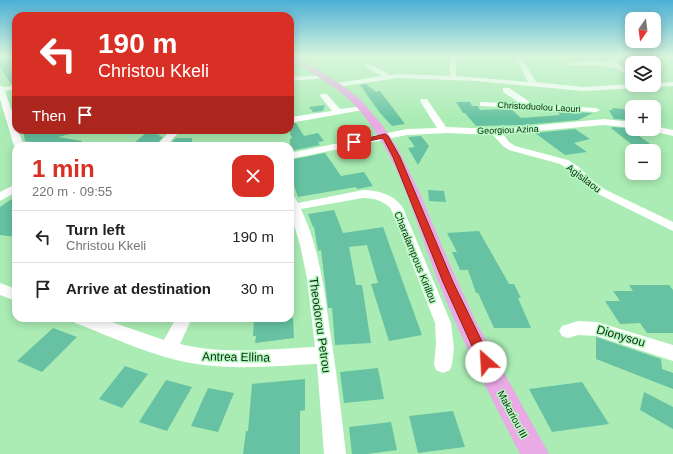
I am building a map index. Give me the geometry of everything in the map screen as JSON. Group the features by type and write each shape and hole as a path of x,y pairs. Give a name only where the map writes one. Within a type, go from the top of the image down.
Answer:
{"main road":[{"name":"Makariou III","path":"325,78 337,85 363,108 385,136 397,157 448,282 480,351 535,454"}],"street":[{"path":"294,79 318,78"},
{"path":"337,85 380,78"},
{"path":"456,78 533,84 592,99 625,90"},
{"path":"530,78 533,84"},
{"path":"661,84 673,84"},
{"path":"12,87 1,88 12,124"},
{"path":"506,90 531,106"},
{"path":"324,96 338,112"},
{"path":"592,99 604,122"},
{"name":"Christoduolou Laouri","path":"482,104 531,106 592,99"},
{"path":"424,102 443,130"},
{"path":"294,119 363,108"},
{"path":"0,120 10,118"},
{"name":"Georgiou Azina","path":"294,155 407,132 443,130 496,132 604,122 625,124"},
{"path":"661,130 673,133"},
{"name":"Agisilaou","path":"496,132 509,146 564,162 602,192 673,227"},
{"path":"165,142 172,134"},
{"path":"0,197 12,190"},
{"name":"Charalampous Kirillou","path":"294,203 363,194 379,196 392,202 397,208 443,323 446,337 446,350 443,364"},
{"name":"Theodorou Petrou","path":"294,209 305,240 314,274 325,354 335,454"},
{"path":"0,289 12,293"},
{"name":"Antrea Ellina","path":"92,322 169,349 196,356 222,359 259,359 325,354"},
{"path":"169,349 182,322"},
{"name":"Dionysou","path":"568,331 578,328 597,329 673,353"}],"building":[{"path":"7,78 12,78 11,84"},
{"path":"366,84 376,92 380,91 405,124 392,126 380,113 360,85"},
{"path":"456,102 470,102 472,106 478,106 480,110 511,109 521,118 560,115 557,111 593,113 578,120 524,125 476,126 465,113 463,113"},
{"path":"325,105 323,111 313,112 309,107"},
{"path":"612,108 624,109 625,120 614,119 609,110 613,110"},
{"path":"294,123 296,123 304,136 318,133 324,141 318,142 320,145 294,150 294,142 290,142 290,139 292,138 290,134 294,134"},
{"path":"611,128 625,128 625,136 639,136 650,144 631,144"},
{"path":"575,129 590,139 574,143 587,152 565,155 535,133"},
{"path":"24,134 70,134 58,137 82,141 31,142 25,141"},
{"path":"145,134 161,135 158,136 163,137 159,142 135,142"},
{"path":"421,136 429,146 418,165 408,148 415,147 408,137"},
{"path":"176,138 192,138 192,142 172,142"},
{"path":"325,153 341,176 364,172 373,186 357,189 356,187 298,197 294,186 294,159"},
{"path":"428,190 444,191 446,202 429,201"},
{"path":"12,199 12,236 0,235 0,207"},
{"path":"334,210 343,233 383,227 422,335 389,341 371,284 378,283 367,245 349,247 356,285 362,285 371,343 335,345 332,308 328,308 321,250 318,251 314,227 308,214"},
{"path":"479,231 509,284 514,284 521,298 518,298 531,328 494,328 478,293 476,293 468,270 460,270 452,252 457,252 447,233"},
{"path":"629,285 669,285 673,290 673,333 647,333 640,323 620,324 605,301 620,301 613,291 633,291"},
{"path":"254,322 293,322 294,338 255,343 256,336 253,336"},
{"path":"53,328 77,337 42,372 17,361"},
{"path":"596,337 661,359 662,369 673,373 673,389 596,359"},
{"path":"125,366 148,374 122,408 99,399"},
{"path":"378,368 384,399 344,403 340,372"},
{"path":"305,379 305,410 300,411 300,454 243,454 246,431 248,431 252,384"},
{"path":"166,380 192,387 167,431 139,422"},
{"path":"582,382 609,424 552,432 529,389"},
{"path":"208,388 234,393 218,432 191,426"},
{"path":"644,392 673,407 673,429 640,410"},
{"path":"453,411 465,447 418,453 409,416"},
{"path":"391,422 397,450 367,454 352,454 349,427"}],"route":[{"path":"354,142 385,136 390,144 397,157 448,282 486,362"}]}
